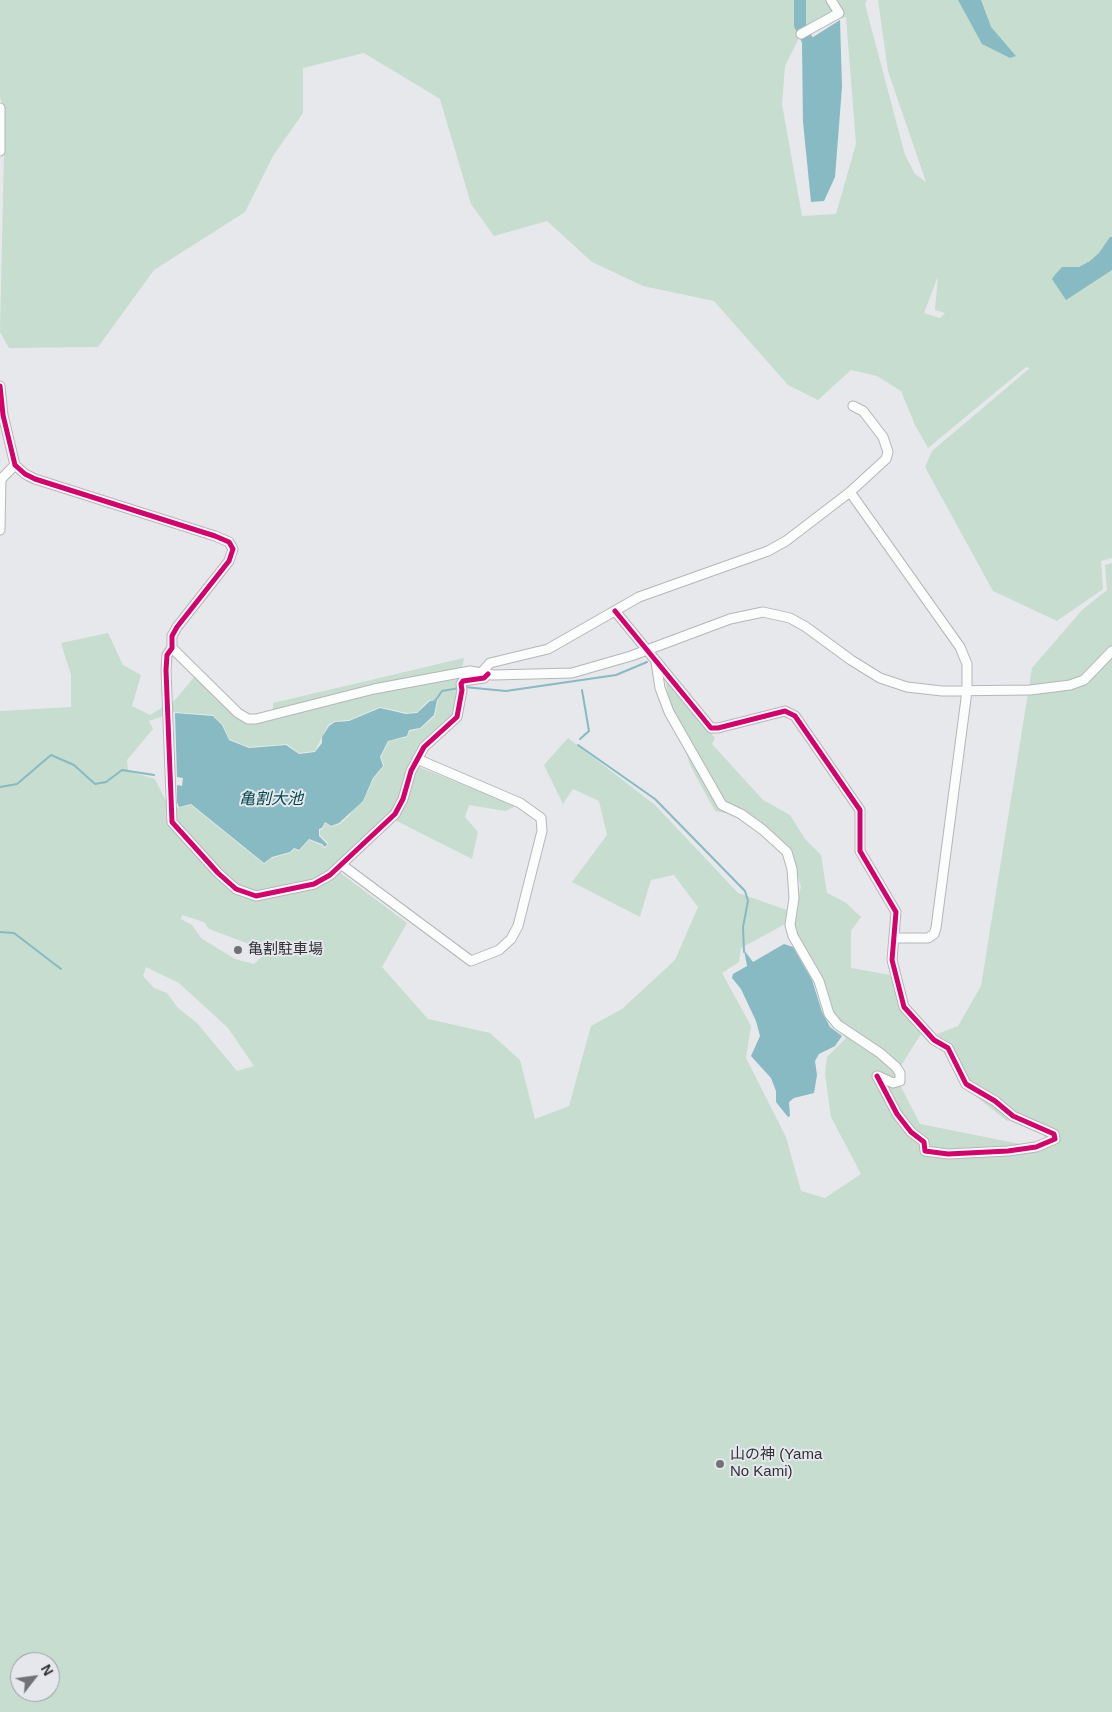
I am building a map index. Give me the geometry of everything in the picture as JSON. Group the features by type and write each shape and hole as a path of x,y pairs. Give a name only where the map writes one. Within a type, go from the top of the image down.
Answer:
{"street":[{"path":"804,32 839,13 831,0"},
{"path":"0,108 0,151"},
{"path":"0,386 3,415 15,465 35,479 229,542 233,550 229,561 177,627 172,636 172,648 167,655 172,822 231,886 249,895 256,896 314,884 330,876 395,814 401,804 411,771 428,743 454,721 464,681 484,678 490,663 548,649 640,597 768,551 786,541 850,492 886,459 888,452 883,438 874,425 863,411 853,406"},
{"path":"0,530 1,479 15,465"},
{"path":"850,492 965,655 967,664 967,691 936,928 934,934 925,938 894,938"},
{"path":"614,611 711,728 718,728 785,711 795,716 860,810 860,851 894,908 892,960 904,1007 934,1040 948,1048 957,1060 966,1084 994,1101 1013,1116 1054,1134 1055,1138 1036,1147 1008,1151 948,1154 925,1151 924,1142 911,1132 897,1114 877,1076 892,1083 900,1081 900,1073 880,1053 838,1025 829,1014 819,981 793,936 790,925 794,898 792,869 787,852 763,830 741,814 722,804 669,712 660,688 656,662"},
{"path":"172,648 238,713 248,718 265,717 374,688 470,670 485,673 550,675 572,673 600,667 730,619 764,612 790,618 806,626 851,660 886,681 907,687 942,692 1055,689 1084,680 1112,651"},
{"path":"342,865 471,961 499,950 511,939 518,926 542,831 541,818 520,804 418,759"}],"green space":[{"path":"0,0 867,0 865,4 905,155 915,174 926,182 888,71 878,0 1112,0 1112,558 1101,561 1103,589 1057,621 993,591 925,467 932,451 1030,368 1026,367 928,448 915,425 901,391 877,376 851,370 818,400 788,385 714,301 643,286 592,262 547,221 494,236 471,204 440,99 364,53 303,68 303,113 273,156 245,212 154,270 98,347 9,348 0,332 5,110 0,98","holes":["846,17 856,144 836,214 802,216 782,104 785,66 798,40 796,30","938,276 935,310 945,313 940,318 924,313"]},
{"path":"1112,563 1112,1712 0,1712 0,711 71,707 71,675 61,643 108,633 123,665 141,675 132,706 150,715 175,700 195,676 237,718 246,722 273,720 273,703 464,658 453,716 425,739 409,763 516,806 506,811 469,805 465,817 478,832 472,859 387,816 334,868 407,923 382,967 428,1019 490,1033 520,1060 535,1119 569,1106 591,1026 622,1009 675,960 698,907 674,875 651,880 640,917 572,882 607,835 599,801 573,789 563,804 544,765 568,738 655,805 738,893 787,910 785,924 741,948 739,962 722,973 751,1026 746,1058 786,1137 801,1191 825,1198 861,1174 831,1117 825,1074 827,1057 846,1038 831,1023 816,981 789,934 801,887 790,850 782,852 736,815 715,811 691,767 671,709 666,684 669,681 715,738 712,744 763,800 790,815 805,839 821,855 827,893 845,902 861,917 851,931 851,968 890,975 900,1005 921,1034 895,1075 920,1124 1040,1148 1048,1129 1021,1117 1007,1121 973,1094 937,1034 958,1026 981,986 1032,668 1082,610 1107,590 1105,565","holes":["429,700 438,700 435,716 420,729 410,731 407,737 389,741 381,757 384,766 374,778 363,802 357,805 340,824 331,827 325,823 323,829 320,830 320,835 328,843 325,849 321,845 309,840 299,851 294,849 290,853 272,858 264,864 191,805 170,809 155,779 128,771 127,760 153,729 149,721 174,712 213,715 223,725 229,739 249,747 287,744 299,753 315,751 328,725 335,721 349,720 380,707 407,713 417,712","182,915 204,922 209,929 265,950 266,953 254,964 235,959 201,938 192,925 181,919","146,967 179,983 228,1028 254,1066 237,1071 197,1023 178,1008 167,993 154,988 143,976"]}],"water":[{"path":"958,0 981,0 991,27 1016,56 1010,58 982,44"},
{"path":"840,20 842,87 835,177 824,201 811,202 803,122 802,44"},
{"path":"1110,237 1112,237 1112,270 1066,300 1052,279 1054,276 1062,267 1079,267 1090,261 1099,253"},
{"name":"亀割大池","path":"437,700 434,715 420,728 409,730 407,736 388,741 380,757 383,766 373,778 363,801 339,823 331,826 325,822 322,828 319,829 319,836 327,844 325,847 309,839 299,850 294,848 290,852 272,857 264,863 191,804 179,807 177,802 177,785 182,786 183,778 177,777 175,713 213,716 222,725 229,740 249,748 286,745 299,754 315,752 322,743 322,737 329,726 335,722 349,721 380,708 406,714 417,713 430,701"},
{"path":"784,944 793,947 812,980 822,1012 830,1027 842,1036 835,1046 819,1054 815,1061 817,1075 814,1093 794,1098 789,1102 790,1116 788,1117 776,1102 776,1091 771,1078 751,1056 760,1036 756,1021 741,989 732,978 733,974 747,966 744,950 753,962"}],"waterway":[{"path":"800,0 800,25 815,56"},
{"path":"464,687 506,691 616,675 647,662"},
{"path":"435,701 442,691 459,688"},
{"path":"580,739 589,731 582,690"},
{"path":"578,745 655,799 745,891 748,901 743,927 744,952"},
{"path":"0,787 17,784 51,755 74,765 95,784 106,782 122,770 154,775"},
{"path":"0,932 14,933 61,969"}],"cycle path":[{"path":"0,386 3,415 15,465 25,474 35,479 215,536 229,542 233,549 229,561 172,636 172,648 167,655 166,670 172,822 218,873 236,889 256,896 314,884 330,875 395,814 403,799 411,771 424,747 457,717 463,681 484,678 488,674"},
{"path":"615,611 711,728 718,728 785,711 795,716 860,810 860,851 896,912 892,960 904,1007 934,1040 948,1048 966,1084 995,1101 1013,1116 1054,1134 1055,1139 1036,1147 1008,1151 948,1154 925,1151 924,1142 911,1132 897,1114 877,1076"}],"place":[{"name":"亀割駐車場","path":"238,950"},
{"name":"山の神 (Yama No Kami)","path":"720,1464"}]}
